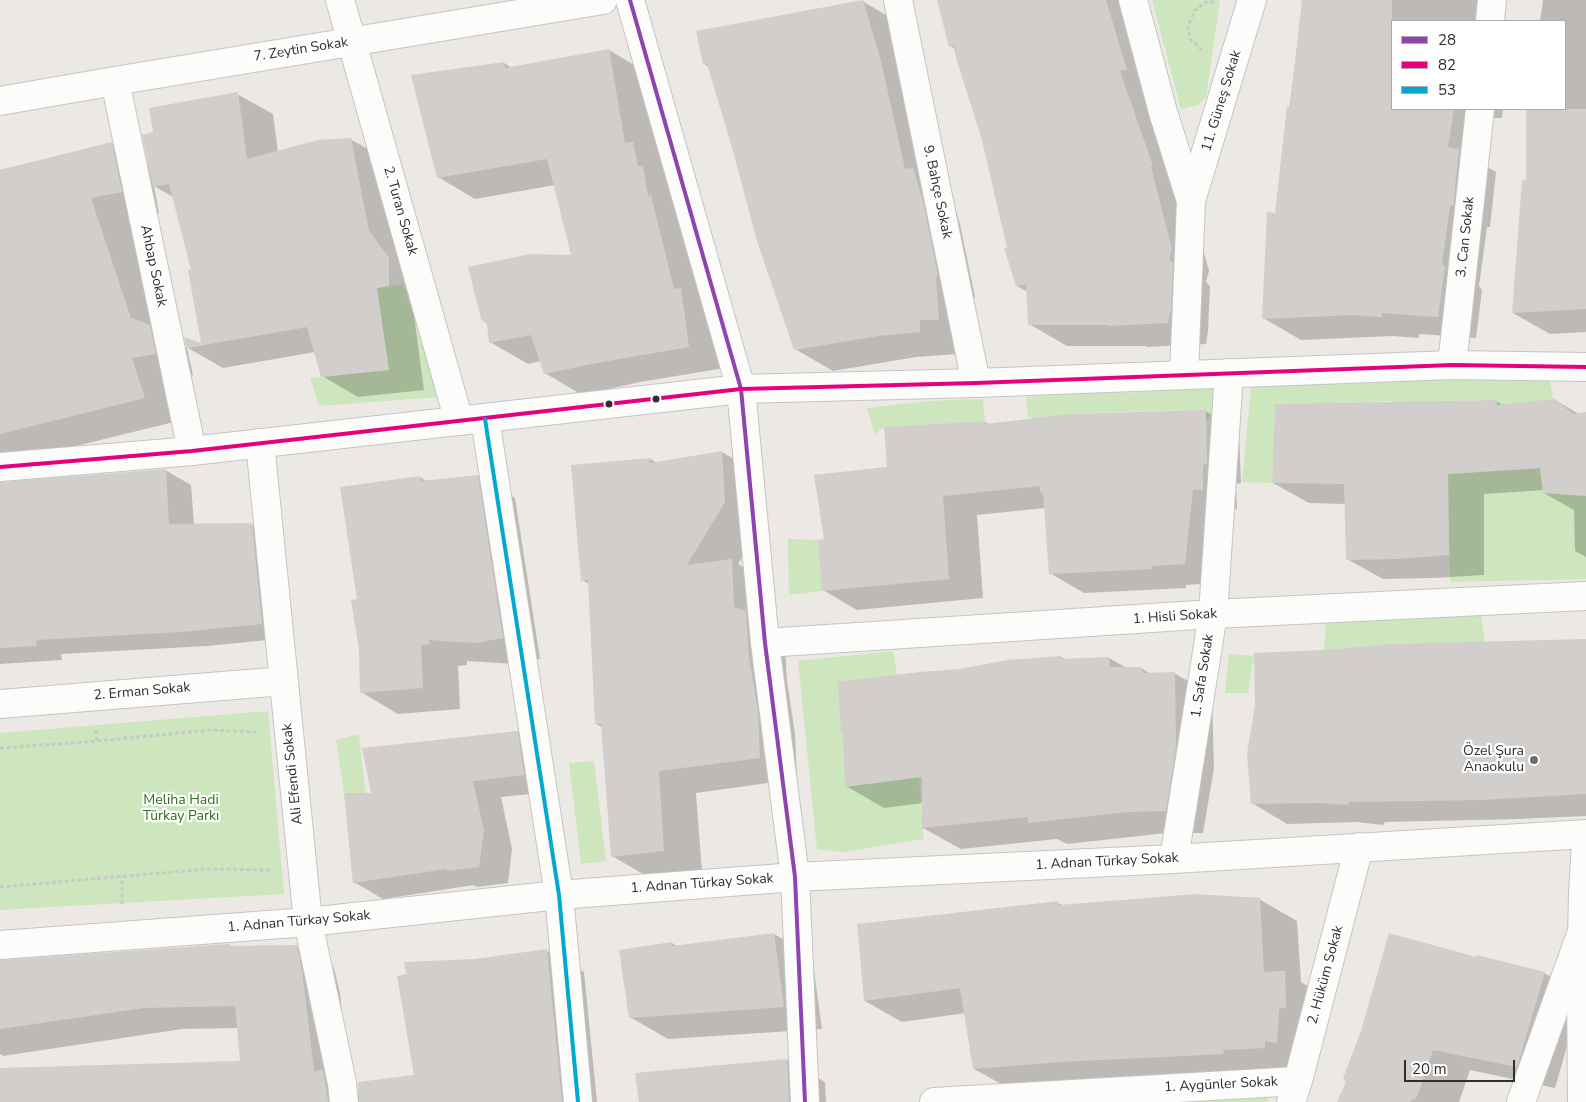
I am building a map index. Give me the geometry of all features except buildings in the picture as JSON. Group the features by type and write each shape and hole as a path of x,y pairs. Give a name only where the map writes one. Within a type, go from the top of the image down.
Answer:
{"street":[{"name":"2. Turan Sokak","path":"340,0 472,420 559,895 578,1102"},
{"name":"7. Zeytin Sokak","path":"0,101 603,0"},
{"path":"630,0 741,389 765,643 795,877 805,1102"},
{"name":"9. Bahçe Sokak","path":"898,0 976,383"},
{"name":"11. Güneş Sokak","path":"1133,0 1162,112 1191,201"},
{"name":"11. Güneş Sokak","path":"1184,374 1191,201 1252,0"},
{"path":"1490,20 1492,0"},
{"name":"Ahbap Sokak","path":"115,81 192,451"},
{"name":"3. Can Sokak","path":"1452,365 1480,110"},
{"path":"0,467 192,451 741,389 976,383 1452,365 1586,367"},
{"name":"1. Safa Sokak","path":"1174,859 1213,614 1229,373"},
{"name":"Ali Efendi Sokak","path":"260,442 308,922 342,1083 344,1102"},
{"name":"1. Hisli Sokak","path":"765,643 1213,614 1586,596"},
{"name":"2. Erman Sokak","path":"0,704 284,681"},
{"name":"1. Adnan Türkay Sokak","path":"0,945 308,922 559,895 795,877 1174,859 1586,834"},
{"path":"1582,1102 1582,934 1586,843"},
{"name":"2. Hüküm Sokak","path":"1295,1091 1360,847"},
{"path":"1521,1102 1582,934"},
{"name":"1. Aygünler Sokak","path":"934,1102 1295,1091"}],"path":[{"path":"1203,50 1190,39 1188,26 1195,10 1206,2 1222,3"},
{"path":"0,748 211,730 260,732"},
{"path":"0,887 207,869 275,870"},
{"path":"122,877 122,906 132,905"}],"green space":[{"path":"1152,0 1220,0 1206,97 1198,105 1181,109"},
{"path":"403,284 441,397 319,406 310,378 388,370 377,288"},
{"path":"1549,375 1554,402 1497,405 1496,400 1441,401 1393,407 1392,401 1275,405 1272,483 1242,482 1251,388 1258,379"},
{"path":"1124,387 1126,393 1215,388 1215,398 1211,414 1206,422 1205,410 1082,413 1032,419 1028,416 1026,397 1077,394"},
{"path":"983,399 985,421 884,427 875,434 867,408 929,401"},
{"path":"1544,468 1586,471 1586,579 1450,582 1448,474"},
{"path":"788,539 818,540 822,591 789,595"},
{"path":"1481,614 1485,642 1390,644 1324,650 1326,622"},
{"path":"893,651 897,675 900,728 915,728 924,839 843,852 817,849 798,661"},
{"path":"1229,654 1254,656 1248,693 1225,693"},
{"name":"Meliha Hadi Türkay Parkı","path":"268,711 284,894 0,910 0,733"},
{"path":"359,734 375,879 353,883 344,793 336,740"},
{"path":"594,761 606,861 581,864 569,763"},
{"path":"1264,1096 1270,1102 1085,1102"}],"transit line":[{"name":"28","path":"630,0 741,389 765,643 795,877 805,1102"},
{"name":"82","path":"0,467 192,451 741,389 976,383 1452,365 1586,367"},
{"name":"53","path":"485,419 559,895 578,1102"}],"place":[{"name":"Özel Şura Anaokulu","path":"1534,760"}]}
